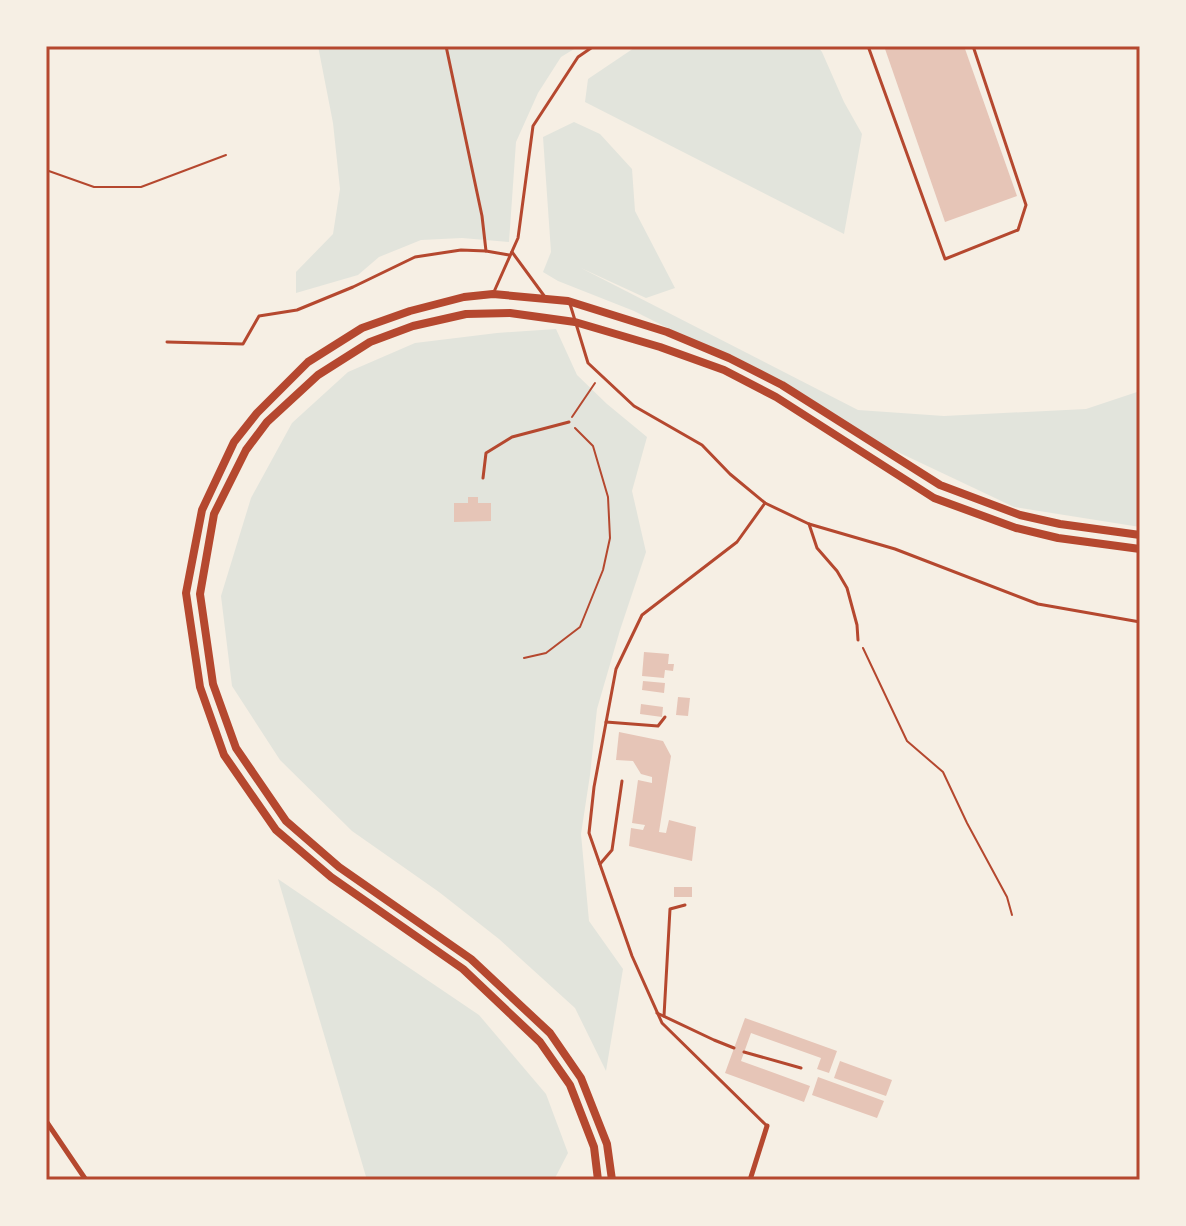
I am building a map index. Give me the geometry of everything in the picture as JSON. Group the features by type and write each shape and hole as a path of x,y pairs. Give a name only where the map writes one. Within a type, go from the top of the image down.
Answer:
{"main road":[{"path":"598,1180 594,1147 570,1085 540,1042 463,969 331,877 276,830 224,755 200,687 186,593 202,510 234,442 257,413 308,362 362,328 386,319 464,297 493,294 568,301 667,332 729,358 782,385 940,485 1020,515 1140,535"},
{"path":"612,1180 607,1144 581,1078 550,1033 471,959 339,867 286,821 236,748 213,684 200,594 214,514 246,450 267,422 318,375 370,342 413,326 466,314 510,313 575,322 724,370 776,397 934,498 1016,528 1058,538 1140,549"}],"street":[{"path":"46,1121 86,1180"},
{"path":"750,1180 767,1126"}],"lane":[{"path":"446,46 482,216 486,251"},
{"path":"493,294 518,238 533,126 578,57 594,46"},
{"path":"868,46 945,259 1018,230 1026,205 973,46"},
{"path":"167,342 243,344 259,316 297,310 415,257 461,250 511,254 547,299"},
{"path":"568,301 588,363 634,406 702,445 765,503 809,524 895,549 1038,604 1140,622"},
{"path":"483,478 486,453 512,437 569,422"},
{"path":"765,503 737,542 642,615 616,669 594,787 589,833 632,956 662,1023 767,1126"},
{"path":"809,524 817,548 847,588 858,640"},
{"path":"606,722 658,726 665,717"},
{"path":"600,864 612,850 622,781"},
{"path":"664,1016 670,909 685,905"},
{"path":"657,1013 734,1048"},
{"path":"744,1052 801,1068"}],"path":[{"path":"46,170 94,187 141,187 226,155"},
{"path":"524,658 546,653 580,627 603,570 610,538 608,497 593,446 569,422 601,375"},
{"path":"858,640 907,741 943,772 1007,897 1012,915"}],"shaded area":[{"path":"318,46 579,46 561,57 538,93 516,142 509,242 462,238 421,240 379,257 358,275 296,293 296,272 333,234 340,189 333,123"},
{"path":"637,46 817,46 862,134 844,234 585,102 588,79"},
{"path":"574,122 600,134 632,169 635,211 675,288 646,298 581,268 858,410 944,416 1086,409 1140,391 1140,527 1014,507 864,436 755,372 634,311 543,272 551,252 543,137"},
{"path":"556,329 577,375 647,437 632,491 646,552 597,709 581,834 589,921 623,969 606,1071 575,1008 499,939 352,831 280,760 232,686 221,596 251,498 292,423 348,372 415,343"},
{"path":"278,879 479,1015 546,1094 568,1153 554,1180 367,1180"}],"building":[{"path":"884,46 964,46 1017,196 945,222"},
{"path":"468,497 478,497 478,503 491,503 491,521 454,522 454,503 468,503"},
{"path":"644,652 669,654 668,664 674,664 673,671 665,670 664,678 642,676"},
{"path":"643,681 665,683 664,693 642,690"},
{"path":"678,697 690,698 688,716 676,715"},
{"path":"641,704 663,707 662,717 640,714"},
{"path":"619,732 663,741 671,756 659,832 666,833 669,820 696,827 692,861 629,846 631,828 643,830 645,825 632,823 638,780 652,783 652,777 641,774 633,761 616,760"},
{"path":"674,887 692,887 692,897 674,897"},
{"path":"745,1018 837,1051 829,1073 817,1069 821,1058 751,1033 741,1061 810,1086 804,1102 725,1073"},
{"path":"840,1061 892,1080 886,1096 834,1078"},
{"path":"818,1077 884,1101 877,1118 812,1095"}]}
